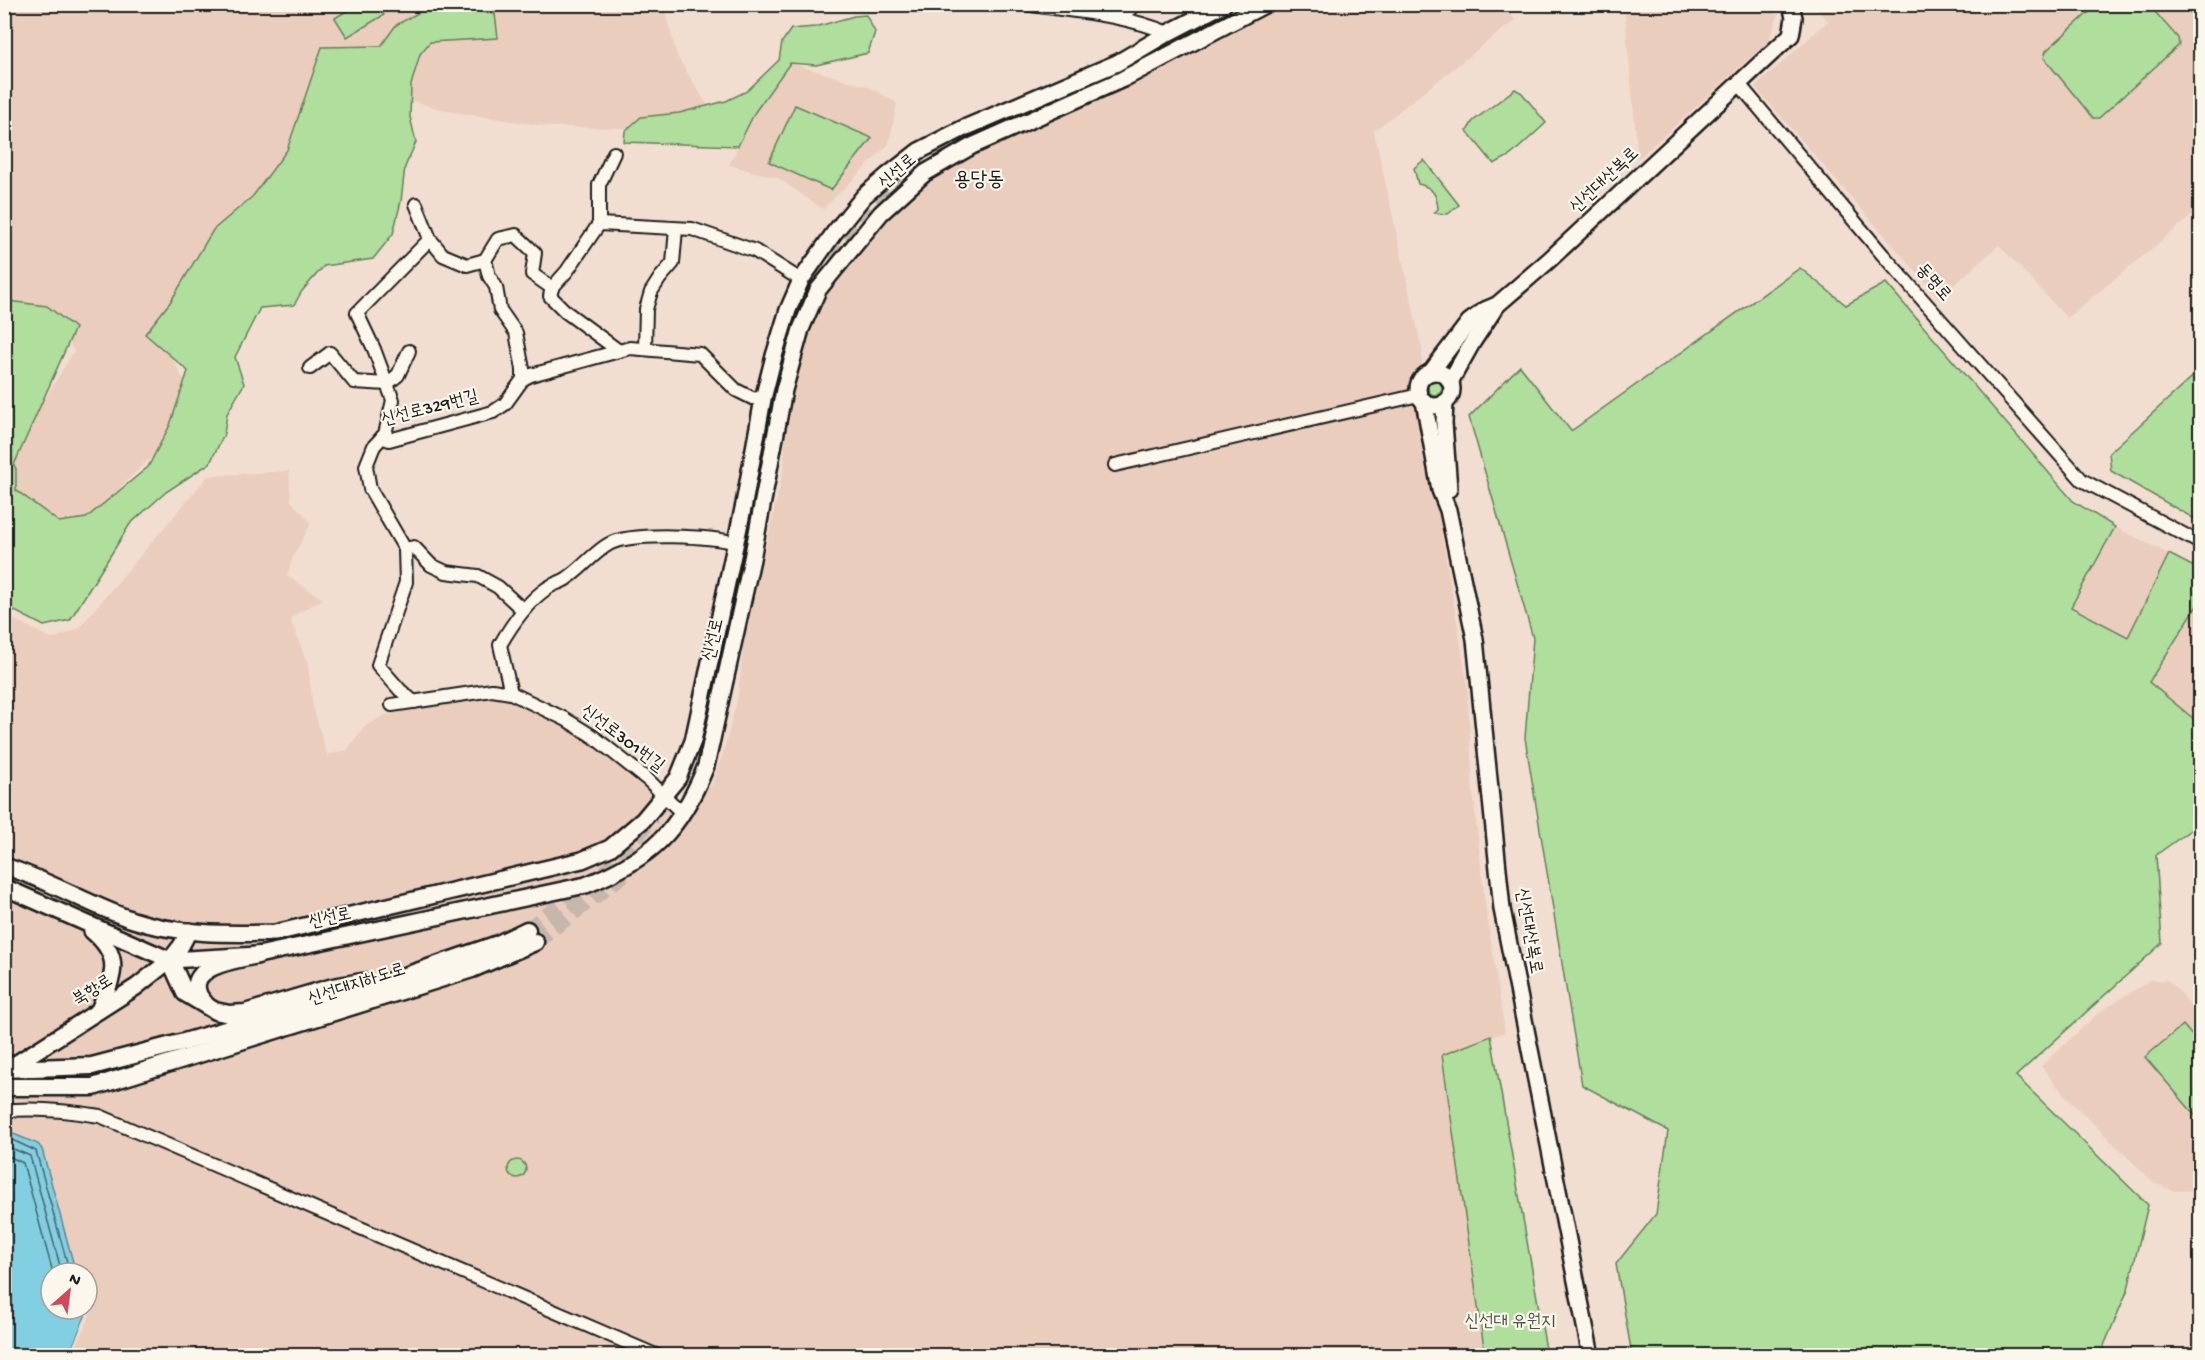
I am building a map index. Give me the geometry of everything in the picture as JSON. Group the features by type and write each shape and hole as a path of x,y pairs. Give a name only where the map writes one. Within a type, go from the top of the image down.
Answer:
{"highway":[{"name":"신선대지하도로","path":"531,936 472,969 186,1051 314,1006 531,936"},
{"path":"206,1006 198,993 198,980 203,972 214,966 258,955"},
{"path":"170,960 185,993 206,1006 229,1014 245,1013 333,987 422,971"},
{"path":"4,1069 92,1066 186,1051"},
{"path":"4,1087 93,1087 186,1051"}],"main road":[{"name":"신선로","path":"4,866 132,920 157,927 225,934 275,933 582,860 610,848 643,820 678,778 693,741 736,543 763,399 774,356 788,310 801,280 834,233 864,196 919,151 962,129 1116,63 1224,4"},
{"name":"신선로","path":"4,887 170,960 258,955 586,885 619,871 654,848 673,828 706,766 752,559 784,390 805,317 818,290 881,213 924,173 972,146 1123,79 1266,4"},
{"path":"1739,84 1791,35 1794,18 1791,4"},
{"name":"신선대산복로","path":"1591,1356 1502,909 1475,639 1448,510 1440,490 1418,388 1420,381 1445,357 1469,322 1497,304 1548,261 1739,84"},
{"name":"신선대산복로","path":"1448,510 1444,402 1449,397 1450,382 1497,304"},
{"path":"788,310 805,317"},
{"path":"1431,372 1439,372 1450,382"},
{"path":"1421,398 1430,405 1444,402"},
{"path":"81,922 105,942 112,954 110,984 99,1010"},
{"name":"북항로","path":"4,1069 136,987 170,960 182,946 189,931"}],"street":[{"path":"1024,4 1119,17 1145,23 1168,33"},
{"path":"1119,17 1137,4"},
{"name":"동명로","path":"1739,84 1883,255 2082,480 2200,543"},
{"path":"614,153 599,185 599,224 567,271 552,288 550,296 566,312 619,351"},
{"path":"416,204 430,239 443,255 467,265 485,260 498,239 516,235 535,253 532,274 552,288"},
{"path":"599,224 692,229 755,251 801,280"},
{"path":"645,349 646,309 651,292 673,263 676,229"},
{"path":"382,437 385,434 393,400 374,349 357,313 430,239"},
{"path":"485,260 489,276 496,287 500,310 516,333 523,379 630,348 645,349 700,354 736,390 752,398 763,399"},
{"path":"310,368 330,353 354,382 387,384 398,375 409,351"},
{"name":"신선로329번길","path":"414,702 378,665 406,582 405,549 370,489 366,466 374,446 382,437 389,441 493,412 505,404 523,379"},
{"path":"1115,465 1421,398"},
{"path":"511,693 500,645 510,626 546,588 567,578 611,543 634,539 692,536 723,539 736,543"},
{"path":"405,549 414,547 431,565 446,572 478,576 498,587 523,610"},
{"name":"신선로301번길","path":"392,705 492,690 511,693 565,719 594,737 648,780 682,813"},
{"path":"4,1111 63,1110 100,1116 658,1356"}],"shaded area":[{"path":"5,5 667,5 666,16 677,56 711,111 640,128 552,127 447,111 348,82 308,169 248,198 217,254 162,340 192,395 185,432 145,463 90,516 49,544 4,504 4,465 74,351 60,328 6,297"},
{"path":"1284,5 1505,5 1515,20 1374,131 1422,349 1423,422 1467,682 1473,791 1485,904 1505,1032 1442,1055 1485,1355 69,1355 84,1321 99,1321 99,1261 73,1261 40,1146 5,1130 4,614 52,639 78,629 208,476 289,471 291,501 311,523 292,559 287,576 323,599 290,618 308,665 313,707 327,755 347,750 364,727 385,715 461,700 509,699 587,740 644,783 691,808 697,804 712,784 724,750 738,696 744,641 784,468 787,404 802,334 822,293 871,226 927,173"},
{"path":"1624,5 1768,5 1778,16 1768,42 1638,159"},
{"path":"1813,5 2200,5 2200,209 2067,318 1999,245 1939,298 1755,87 1828,21"},
{"path":"790,63 869,87 897,103 889,144 823,209 778,178 729,165 755,112"},
{"path":"2115,527 2169,554 2128,637 2071,606"},
{"path":"2200,601 2200,724 2149,682"},
{"path":"2151,980 2168,980 2200,1014 2200,1190 2175,1191 2154,1183 2066,1097 2041,1066 2102,1010"}],"green space":[{"path":"358,4 378,5 384,15 347,37 335,18"},
{"path":"434,4 495,14 498,38 430,42 420,54 411,85 410,117 416,142 405,167 401,201 393,234 373,259 324,266 302,291 294,305 260,308 235,357 244,384 227,414 224,434 210,463 166,492 130,524 70,620 44,626 5,606 5,298 8,301 47,306 75,328 14,465 16,490 59,522 86,518 148,467 170,425 188,371 145,334 171,301 213,230 253,196 287,150 322,47 381,46 396,25"},
{"path":"2097,5 2149,5 2178,38 2179,45 2099,118 2093,118 2044,58 2046,51"},
{"path":"866,15 875,32 868,53 816,65 790,63 755,112 738,146 624,142 625,131 641,117 679,113 726,101 747,91 779,60 782,42 791,29 815,27"},
{"path":"1515,89 1522,93 1546,123 1511,155 1494,164 1467,131 1473,121"},
{"path":"795,105 872,138 831,190 769,162"},
{"path":"1424,160 1459,205 1448,214 1434,213 1438,209 1435,195 1427,187 1418,184 1414,168"},
{"path":"1800,268 1846,305 1886,283 2073,501 2115,527 2071,607 2128,637 2169,554 2200,570 2200,601 2149,682 2200,724 2200,823 2156,855 2162,943 2016,1076 2148,1205 2128,1289 2100,1355 1632,1355 1616,1264 1656,1214 1668,1131 1582,1085 1525,738 1533,638 1469,417 1520,366 1571,431"},
{"path":"2200,370 2200,522 2111,471 2109,453"},
{"path":"1435,381 1440,383 1442,388 1440,393 1435,395 1430,393 1428,388 1430,383"},
{"path":"2183,1025 2200,1045 2200,1121 2145,1057"},
{"name":"신선대 유원지","path":"1491,1036 1547,1355 1485,1355 1442,1055"},
{"path":"517,1160 523,1163 526,1169 523,1175 517,1178 511,1175 508,1169 511,1163"}],"water":[{"path":"4,1130 38,1144 42,1149 73,1261 39,1261 39,1321 83,1321 69,1355 5,1355"}],"pier":[{"path":"84,1321 88,1321 72,1356 69,1355"}],"tunnel":[{"path":"1125,65 1249,4"},
{"path":"999,127 1099,77"},
{"path":"808,300 817,278 878,206 906,177 954,149"},
{"path":"527,930 613,866 652,817"},
{"path":"535,942 625,873 633,864"}],"district":[{"name":"용당동","path":"979,181"}]}
